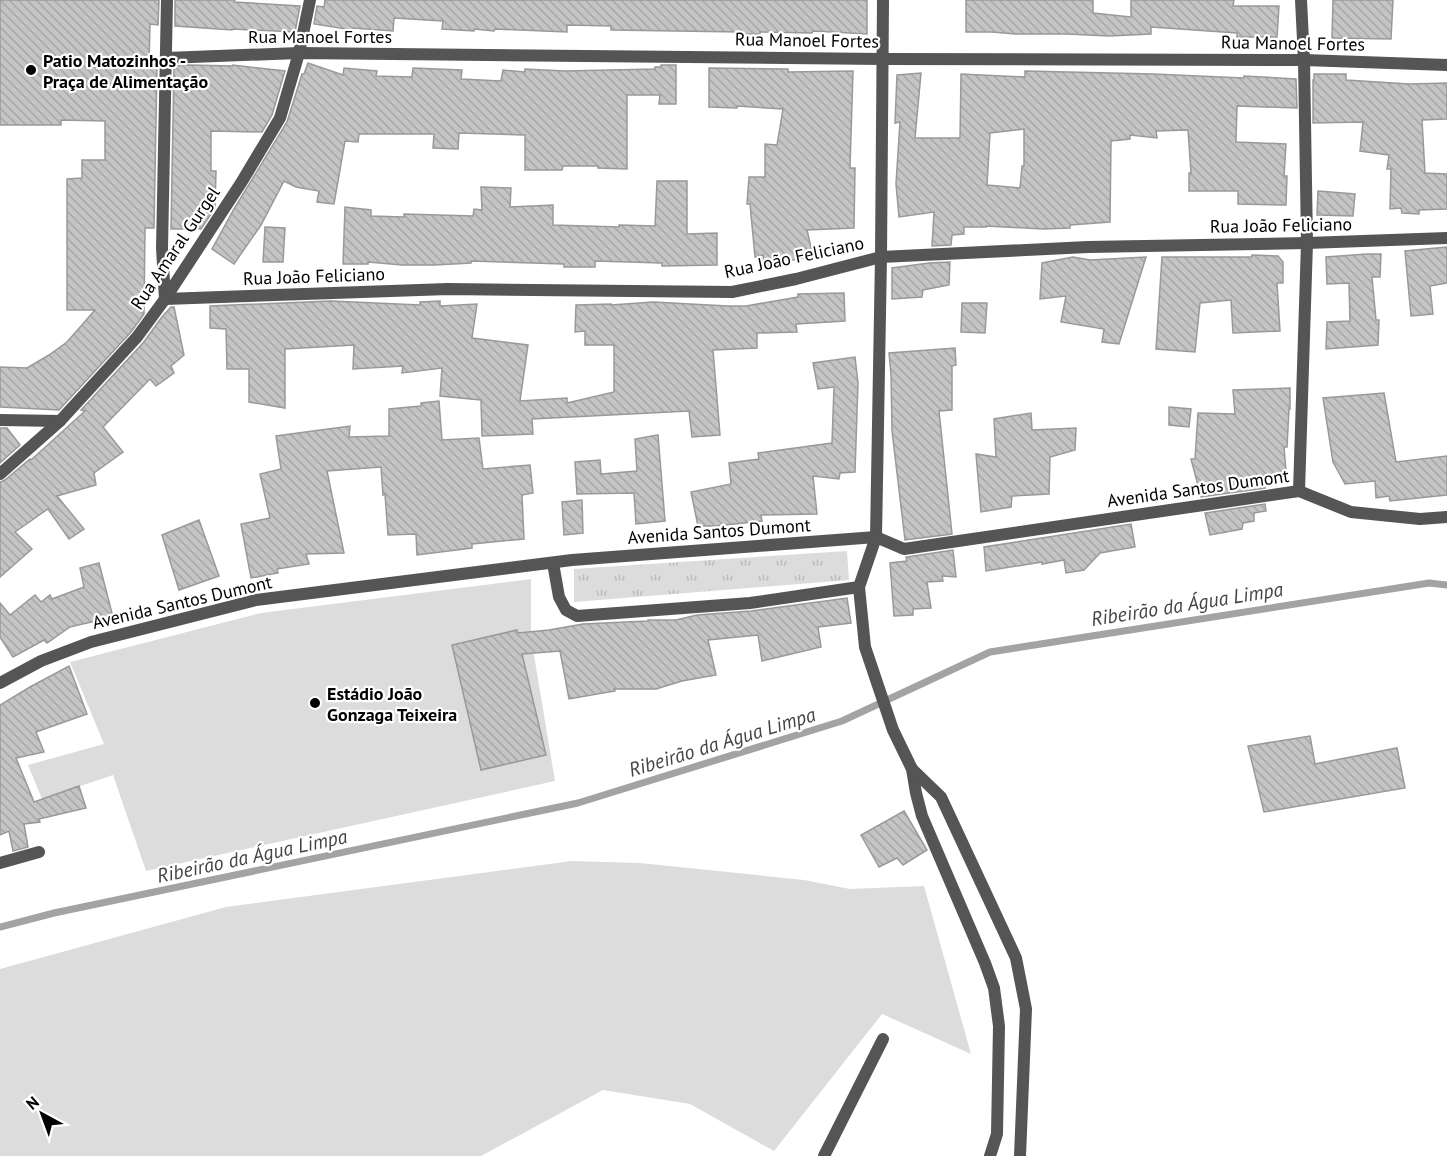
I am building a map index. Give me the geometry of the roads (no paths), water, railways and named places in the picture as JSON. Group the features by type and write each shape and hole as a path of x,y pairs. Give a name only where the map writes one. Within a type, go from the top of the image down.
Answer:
{"street":[{"path":"165,299 162,248 167,0"},
{"name":"Rua Amaral Gurgel","path":"0,474 60,421 137,337 165,299 241,183 280,118 299,53 310,0"},
{"path":"883,0 876,537 859,587 865,647 893,730 912,769 922,816 994,988 999,1026 997,1134 990,1156"},
{"path":"1299,491 1307,243 1301,0"},
{"name":"Rua Manoel Fortes","path":"166,58 299,53 1304,60 1447,65"},
{"name":"Rua João Feliciano","path":"165,299 448,289 732,292 796,279 881,257 1088,247 1447,238"},
{"path":"0,420 60,421"},
{"name":"Avenida Santos Dumont","path":"0,683 41,661 91,642 256,600 553,562 876,537 904,549 1299,491 1351,512 1420,519 1447,517"},
{"path":"553,562 559,597 566,610 577,616 750,603 859,587"},
{"path":"912,769 941,797 1016,958 1026,1009 1020,1156"},
{"path":"0,863 39,852"},
{"path":"824,1156 883,1039"}],"waterway":[{"name":"Ribeirão da Água Limpa","path":"0,927 54,913 578,803 842,721 990,652 1429,583 1447,585"}],"place":[{"name":"Patio Matozinhos - Praça de Alimentação","path":"31,70"},
{"name":"Estádio João Gonzaga Teixeira","path":"315,703"}]}
